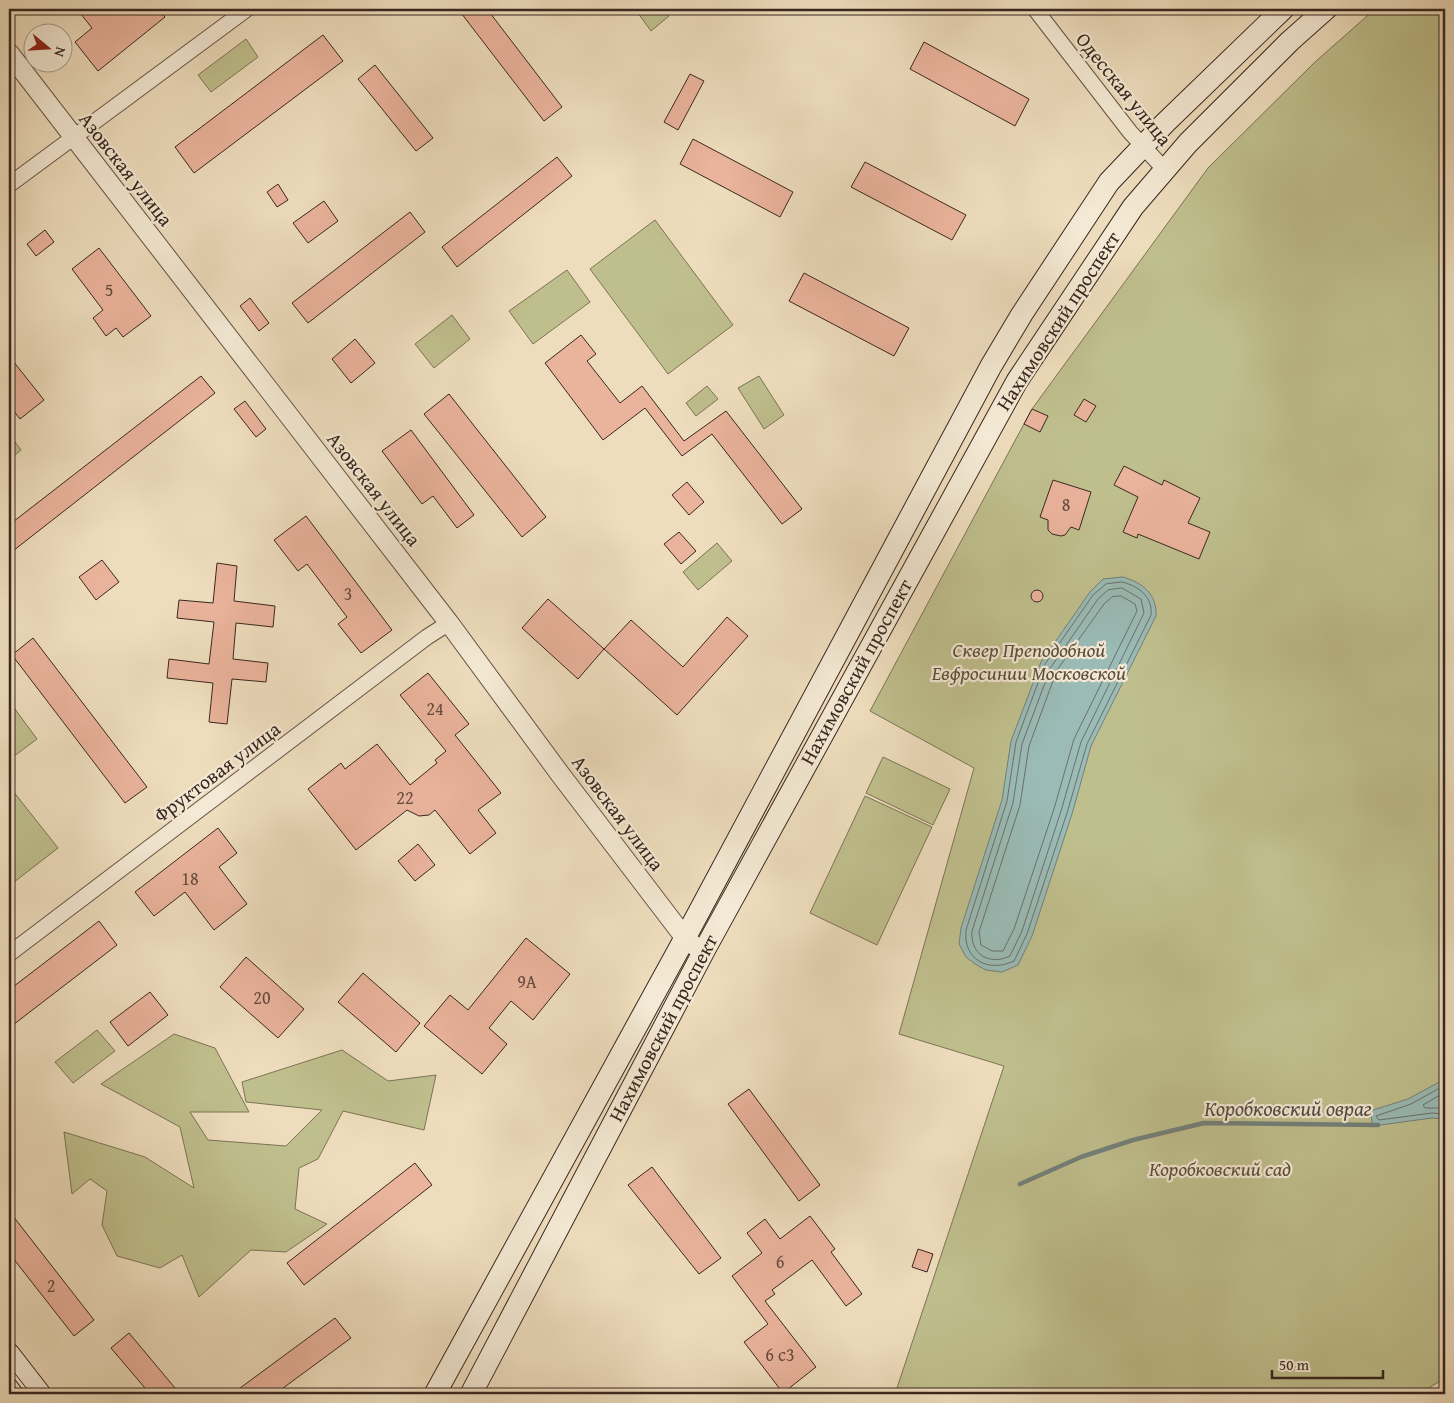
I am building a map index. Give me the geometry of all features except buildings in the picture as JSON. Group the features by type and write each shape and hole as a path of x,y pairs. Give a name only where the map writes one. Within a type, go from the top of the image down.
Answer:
{"main road":[{"name":"Нахимовский проспект","path":"435,1394 685,938 992,366 1022,314 1110,182 1283,9"},
{"name":"Нахимовский проспект","path":"471,1394 703,953 1016,381 1122,223 1165,170 1188,143 1290,41 1326,9"},
{"path":"9,1354 40,1394"}],"street":[{"path":"9,185 247,9"},
{"name":"Одесская улица","path":"1035,9 1143,147 1165,170"},
{"name":"Азовская улица","path":"9,53 58,119 75,136 449,623 560,774 685,938 703,953"},
{"name":"Фруктовая улица","path":"9,954 426,637 449,623"}],"green space":[{"path":"635,9 663,9 669,16 651,31"},
{"name":"Коробковский сад","path":"1375,9 1445,9 1445,1378 1419,1394 895,1394 1004,1066 899,1034 974,768 870,711 1032,409 1208,168 1315,62"},
{"path":"246,39 258,57 211,92 198,75"},
{"path":"655,220 733,325 668,374 590,269"},
{"path":"567,270 590,302 533,344 509,311"},
{"path":"452,315 470,339 434,368 415,344"},
{"path":"759,376 784,415 764,429 738,388"},
{"path":"707,386 718,399 696,416 686,403"},
{"path":"9,434 21,450 9,460"},
{"path":"717,543 732,561 698,590 683,572"},
{"path":"9,701 37,739 9,760"},
{"path":"883,757 950,789 933,825 866,793"},
{"path":"9,786 58,848 9,886"},
{"path":"865,796 932,827 877,945 810,913"},
{"path":"97,1030 115,1051 73,1083 55,1062"},
{"path":"174,1034 215,1048 249,1112 190,1112 208,1140 286,1146 322,1110 246,1102 242,1082 342,1050 388,1081 436,1075 424,1130 343,1111 318,1159 299,1168 295,1209 327,1224 286,1252 251,1250 199,1297 182,1255 160,1268 117,1256 102,1225 107,1191 90,1179 72,1194 64,1132 145,1157 194,1188 180,1127 101,1084"}],"water":[{"path":"1123,577 1147,590 1154,601 1156,616 1091,746 1072,814 1032,936 1018,965 1002,972 986,970 966,957 959,944 961,928 1002,800 1011,741 1041,662 1090,592 1103,579"},
{"path":"1445,1079 1445,1119 1432,1118 1373,1126 1370,1111 1408,1099"}],"waterway":[{"name":"Коробковский овраг","path":"1020,1184 1081,1157 1133,1140 1204,1123 1378,1125"}],"tram line":[{"path":"9,1366 31,1394"},
{"path":"9,1379 20,1394"}],"park label":[{"name":"Сквер Преподобной Евфросинии Московской","path":"1029,662"}]}
